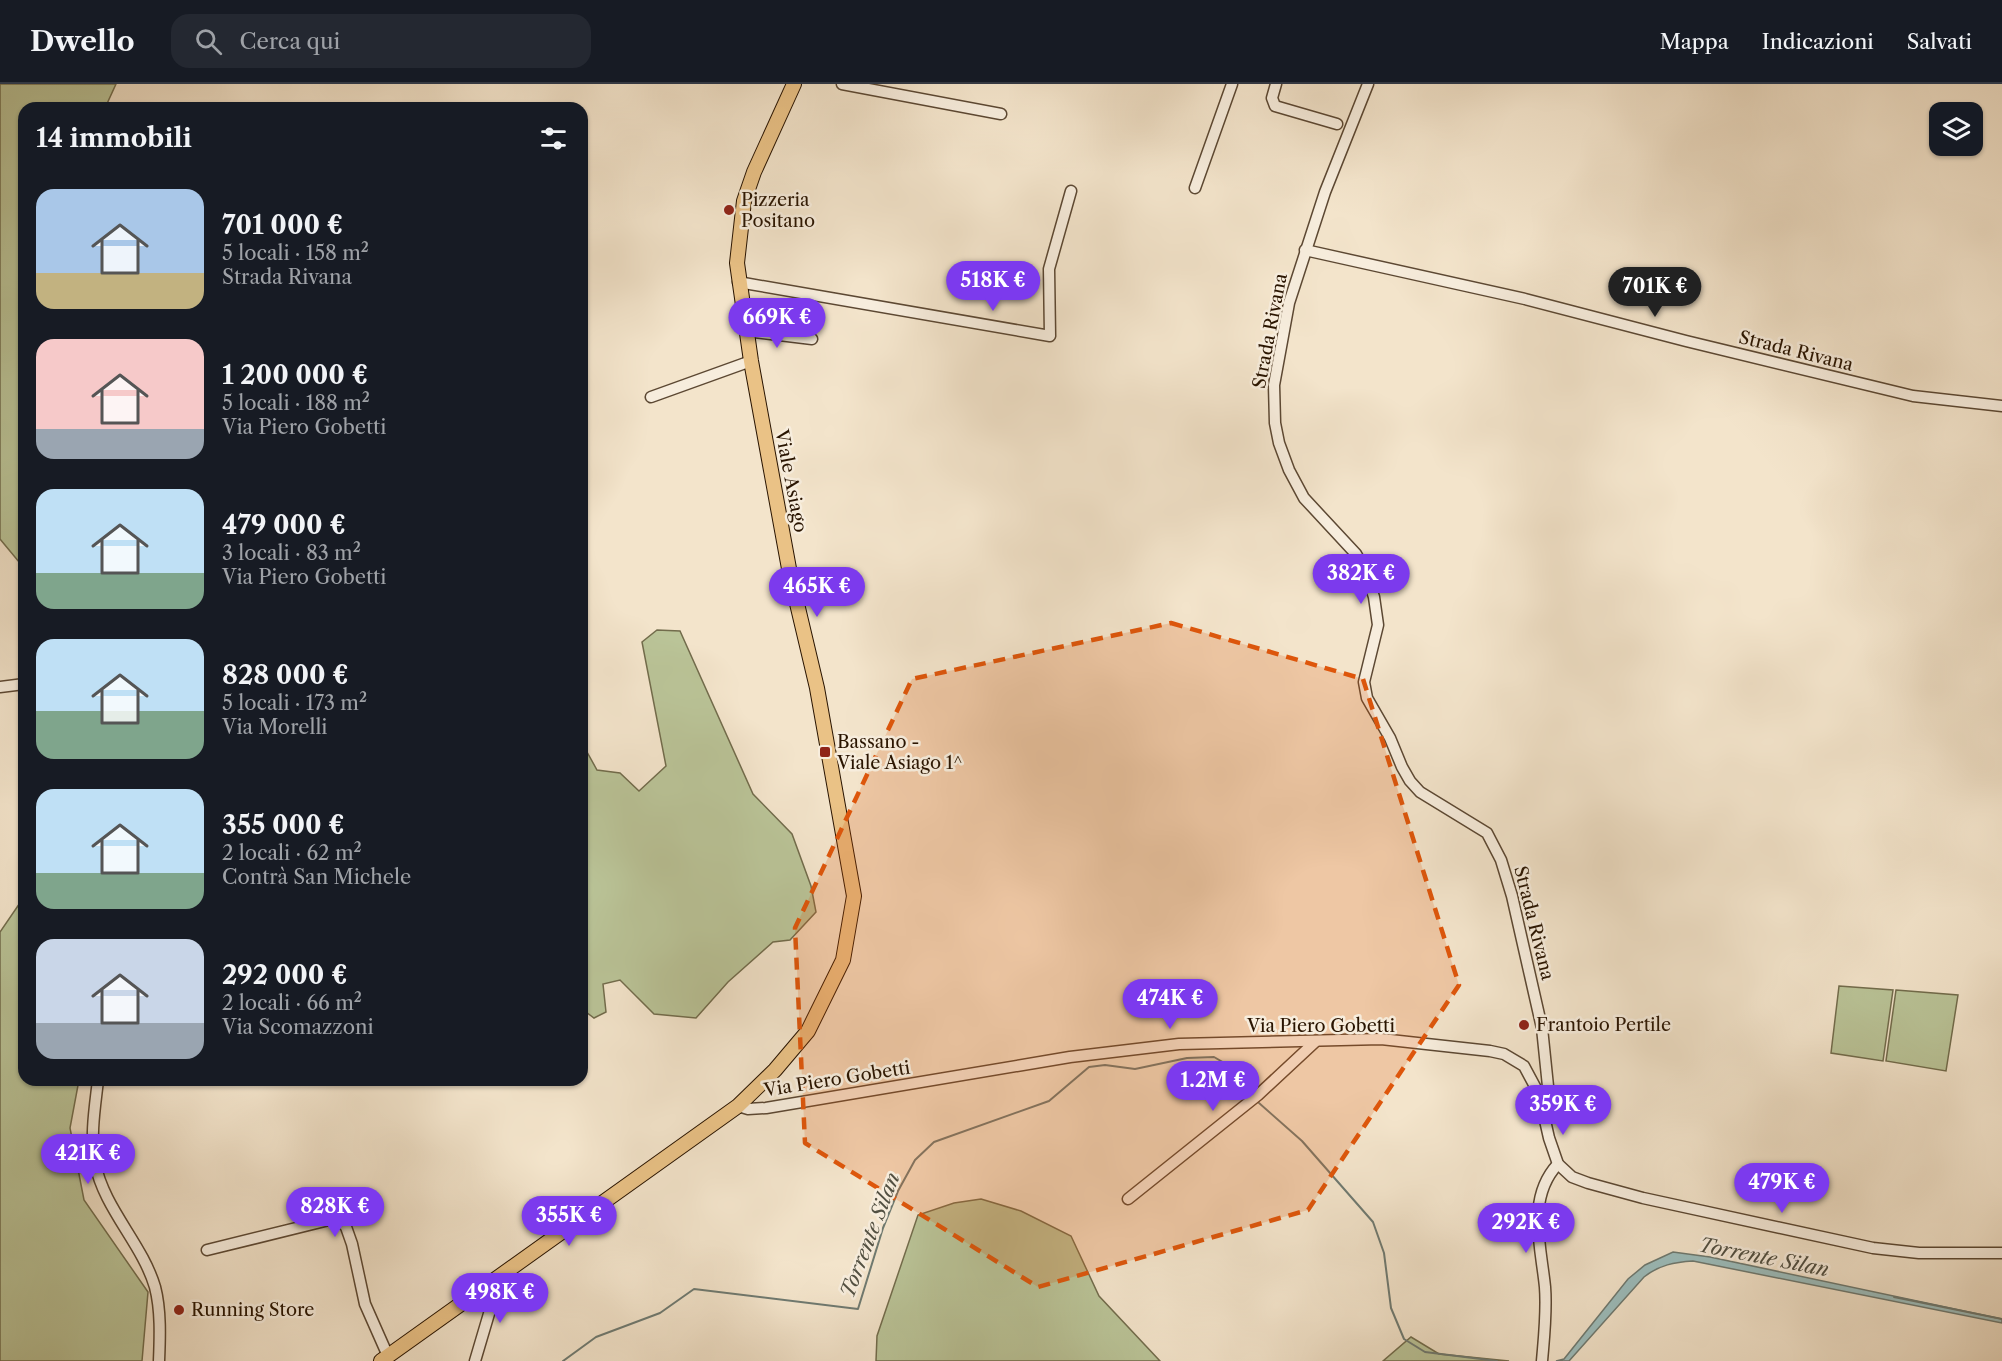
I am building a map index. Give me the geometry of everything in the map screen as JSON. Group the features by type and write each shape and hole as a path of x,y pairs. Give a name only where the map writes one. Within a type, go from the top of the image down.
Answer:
{"main road":[{"name":"Viale Asiago","path":"384,1359 738,1106 775,1070 808,1030 843,960 854,896 818,688 790,574 738,282 738,243 744,201 754,172 794,84"}],"street":[{"path":"842,84 1001,114"},
{"path":"1195,188 1232,84"},
{"path":"1276,84 1272,98 1275,106 1337,124"},
{"name":"Strada Rivana","path":"1368,84 1325,192 1289,303 1274,385 1273,403 1279,443 1289,470 1304,498 1356,554 1365,570 1374,597 1378,625 1364,682 1367,698 1390,738 1402,767 1420,792 1487,833 1501,860 1512,896 1542,1028 1549,1096 1544,1117"},
{"path":"738,282 1050,336 1049,269 1071,191"},
{"name":"Strada Rivana","path":"1305,250 1525,299 1913,396 2002,406"},
{"path":"746,331 812,339"},
{"path":"651,396 751,361"},
{"path":"0,687 18,685"},
{"name":"Via Piero Gobetti","path":"738,1106 748,1109 766,1108 1135,1048 1179,1044 1380,1039 1504,1054 1524,1066 1539,1094 1558,1164"},
{"path":"1128,1199 1258,1095 1315,1042"},
{"path":"97,1086 93,1121 95,1163 104,1190 155,1286 158,1303 159,1361"},
{"path":"1542,1361 1545,1298 1538,1209 1548,1176 1558,1164 1572,1177 1610,1190 1845,1243 1919,1253 2002,1252"},
{"path":"207,1250 333,1219 340,1221 346,1227 352,1244 364,1304 384,1359"},
{"path":"475,1361 496,1290 496,1280"}],"highlighted area":[{"path":"1171,623 1363,679 1459,985 1308,1210 1038,1287 805,1143 795,928 912,679"}],"green space":[{"path":"0,84 116,84 108,102 18,102 18,561 0,539"},
{"path":"657,630 680,631 753,794 792,834 811,886 816,912 790,940 773,942 728,982 696,1018 654,1014 620,980 603,984 606,1012 594,1018 588,1014 588,754 597,770 620,773 639,791 666,766 642,642"},
{"path":"18,906 18,1086 78,1086 70,1128 84,1200 148,1292 142,1361 0,1361 0,932"},
{"path":"1839,986 1893,990 1883,1061 1831,1053"},
{"path":"1896,990 1958,995 1946,1071 1886,1061"},
{"path":"981,1199 1021,1211 1071,1236 1099,1296 1160,1361 876,1361 877,1336 918,1215 954,1203"},
{"path":"1411,1337 1439,1354 1509,1361 1383,1361"}],"water":[{"path":"1673,1252 1710,1257 2002,1319 2002,1323 1686,1261 1661,1267 1644,1277 1569,1361 1556,1361 1564,1359 1628,1279 1645,1265"}],"waterway":[{"name":"Torrente Silan","path":"563,1361 596,1337 660,1313 694,1289 858,1309 883,1228 898,1191 915,1160 934,1142 1049,1101 1089,1067 1105,1065 1135,1069 1187,1058 1214,1057 1233,1068 1247,1089"},
{"name":"Torrente Silan","path":"1259,1103 1302,1141 1373,1222 1384,1253 1391,1308 1404,1339 1425,1352 1497,1361"},
{"name":"Torrente Silan","path":"1894,1297 2002,1319"}],"place":[{"name":"Pizzeria Positano","path":"729,210"},
{"name":"Bassano - Viale Asiago 1^","path":"825,752"},
{"name":"Frantoio Pertile","path":"1524,1025"},
{"name":"Running Store","path":"179,1310"}]}
